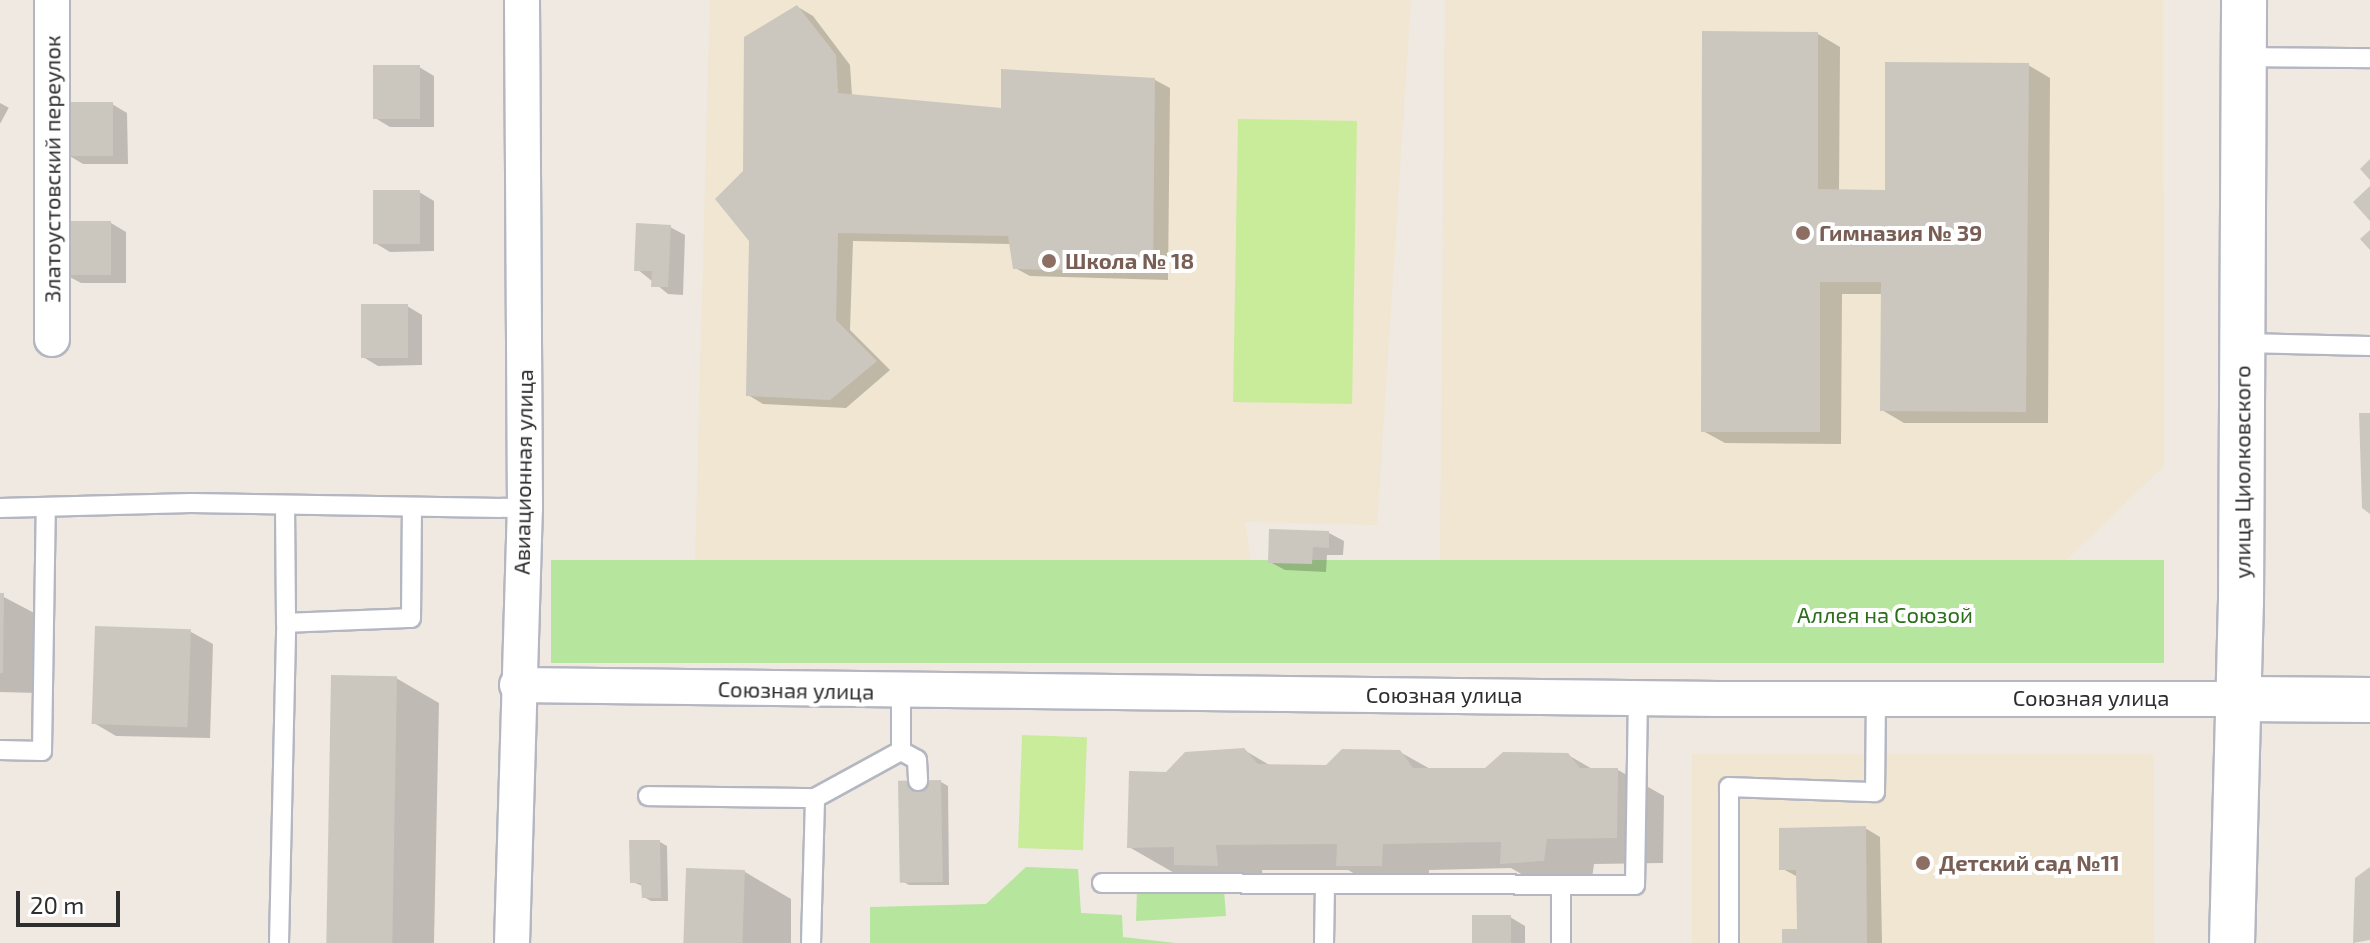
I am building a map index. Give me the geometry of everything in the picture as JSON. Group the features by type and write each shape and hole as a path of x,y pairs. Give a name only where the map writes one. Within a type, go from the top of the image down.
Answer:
{"street":[{"name":"Златоустовский переулок","path":"52,0 52,339"},
{"name":"Авиационная улица","path":"512,943 517,685 525,508 522,0"},
{"name":"улица Циолковского","path":"2232,943 2239,699 2244,0"},
{"name":"Союзная улица","path":"517,685 901,692 2370,700"}],"lane":[{"path":"2243,57 2370,58"},
{"path":"2243,343 2370,346"},
{"path":"0,508 285,505 525,508"},
{"path":"279,943 286,623 285,505"},
{"path":"286,623 411,618 412,507"},
{"path":"0,750 42,751 46,508"},
{"path":"901,692 901,751"},
{"path":"1102,883 1210,880 1325,887 1635,885 1638,695"},
{"path":"1729,943 1729,787 1875,792 1876,699"},
{"path":"901,751 917,760 918,781"},
{"path":"648,796 815,798 901,751"},
{"path":"811,943 815,798"},
{"path":"1561,885 1561,943"},
{"path":"1324,943 1325,887"}],"shaded area":[{"name":"Школа № 18","path":"710,0 1411,0 1377,525 1245,522 1251,563 695,561"},
{"name":"Гимназия № 39","path":"1445,0 2163,0 2164,466 2061,565 1440,563"},
{"name":"Детский сад №11","path":"1692,754 2154,754 2154,943 1692,943"}],"green space":[{"path":"1238,119 1357,121 1352,404 1233,402"},
{"name":"Аллея на Союзой","path":"551,560 2164,560 2164,663 551,663"},
{"path":"1022,735 1087,737 1083,850 1018,848"},
{"path":"1026,867 1078,869 1081,913 1122,915 1123,937 1175,943 870,943 870,907 986,904"},
{"path":"1224,890 1226,916 1136,921 1137,891"}],"building":[{"path":"797,5 836,55 838,93 1001,108 1001,69 1155,78 1153,272 1013,269 1008,236 838,233 836,320 877,361 830,400 746,396 749,241 715,199 743,171 744,37"},
{"path":"1702,31 1818,32 1818,189 1885,190 1885,62 2029,63 2026,412 1880,411 1881,282 1820,282 1820,432 1701,432"},
{"path":"373,65 420,65 420,119 373,119"},
{"path":"66,102 113,102 113,156 66,156"},
{"path":"2370,159 2370,180 2360,169"},
{"path":"2370,186 2370,221 2353,202"},
{"path":"373,190 420,190 420,244 373,244"},
{"path":"64,221 111,221 111,275 64,275"},
{"path":"636,223 671,225 668,287 651,287 652,271 634,271"},
{"path":"2370,230 2370,250 2360,239"},
{"path":"361,304 408,304 408,358 361,358"},
{"path":"2359,413 2370,413 2370,514 2362,508"},
{"path":"1269,529 1329,531 1329,548 1313,547 1312,564 1268,563"},
{"path":"0,593 4,593 3,673 0,673"},
{"path":"95,626 191,629 188,727 92,724"},
{"path":"331,675 397,676 392,943 326,943"},
{"path":"1244,748 1258,764 1326,765 1342,749 1400,750 1413,768 1485,768 1503,752 1568,753 1580,768 1618,768 1617,838 1547,839 1544,861 1500,864 1501,842 1383,844 1382,866 1336,866 1337,844 1216,845 1218,866 1174,865 1174,847 1127,848 1129,771 1166,772 1185,752"},
{"path":"941,780 943,882 900,883 898,781"},
{"path":"1866,826 1867,943 1782,943 1782,929 1797,929 1796,870 1779,870 1779,828"},
{"path":"629,840 660,840 661,898 642,898 641,883 630,883"},
{"path":"2370,867 2370,940 2353,943 2355,878"},
{"path":"686,868 745,870 742,943 683,943"},
{"path":"1472,915 1511,915 1511,943 1472,943"}],"place":[{"name":"Гимназия № 39","path":"1803,233"},
{"name":"Школа № 18","path":"1049,261"},
{"name":"Детский сад №11","path":"1923,863"}]}
